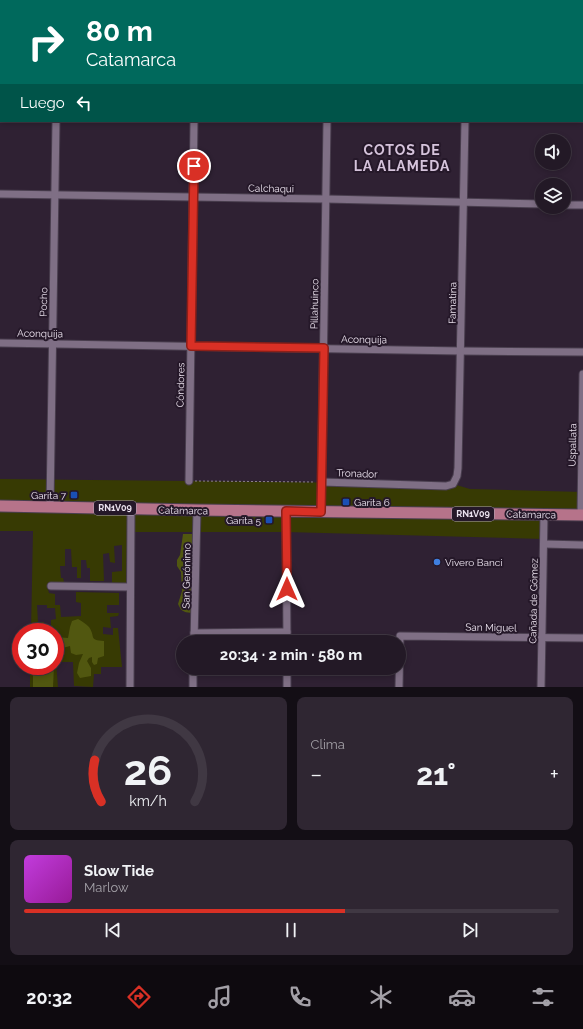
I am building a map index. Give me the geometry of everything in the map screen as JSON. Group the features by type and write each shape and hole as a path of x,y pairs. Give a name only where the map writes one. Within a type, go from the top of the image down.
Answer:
{"main road":[{"name":"Catamarca","path":"0,506 582,515"}],"street":[{"name":"Pocho","path":"50,507 56,122"},
{"name":"Cóndores","path":"189,481 194,122"},
{"name":"Pillahuinco","path":"321,512 327,122"},
{"name":"Famatina","path":"453,484 457,476 458,468 465,122"},
{"name":"Calchaqui","path":"0,194 535,204"},
{"path":"571,205 583,205"},
{"name":"Aconquija","path":"0,343 583,352"},
{"name":"Uspallata","path":"582,515 583,374"},
{"name":"Tronador","path":"322,482 446,486 453,484"},
{"path":"130,687 131,508"},
{"name":"San Gerónimo","path":"194,633 197,510"},
{"path":"194,633 287,632 286,511"},
{"name":"Cañada de Gómez","path":"541,687 544,515"},
{"path":"544,544 583,545"},
{"path":"51,586 130,587"},
{"name":"San Miguel","path":"399,687 400,636 583,638"},
{"path":"193,675 193,687"},
{"path":"287,675 287,687"}],"path":[{"name":"Tronador","path":"189,481 322,482"}],"shaded area":[{"path":"0,479 453,484 470,489 583,492 583,515 544,515 544,539 286,532 128,532 126,584 112,584 112,572 122,571 122,545 114,546 115,563 110,562 109,553 103,554 104,581 90,581 90,568 87,568 86,560 81,560 81,578 77,578 77,567 72,567 71,549 65,549 65,566 60,566 61,578 63,578 64,582 51,582 47,586 49,593 55,594 55,605 60,605 61,617 81,616 81,603 76,602 76,592 119,593 119,605 107,605 107,613 119,613 118,616 110,617 111,628 103,627 103,634 113,635 113,628 118,628 122,667 101,667 101,674 94,674 93,687 74,686 73,662 64,662 64,623 51,623 51,620 56,619 55,608 47,608 47,605 37,605 38,622 44,623 31,623 33,531 0,531"},
{"path":"30,675 57,675 58,687 30,687"}],"green space":[{"path":"183,534 193,534 191,613 183,611 178,604 182,591 181,572 177,566 177,560 180,555"},
{"path":"78,619 89,627 94,639 104,641 104,656 98,658 97,664 94,665 92,662 92,657 87,661 91,668 91,676 80,678 77,673 83,654 76,655 71,653 70,646 64,648 64,638 68,638 72,621"},
{"path":"33,675 54,675 53,687 33,687"}],"place":[{"name":"Garita 7","path":"74,495"},
{"name":"Garita 6","path":"346,502"},
{"name":"Garita 5","path":"269,520"},
{"name":"Vivero Banci","path":"437,562"}],"district":[{"name":"COTOS DE LA ALAMEDA","path":"402,158"}],"route":[{"path":"194,166 191,346 324,348 321,512 286,511 287,589"}]}
